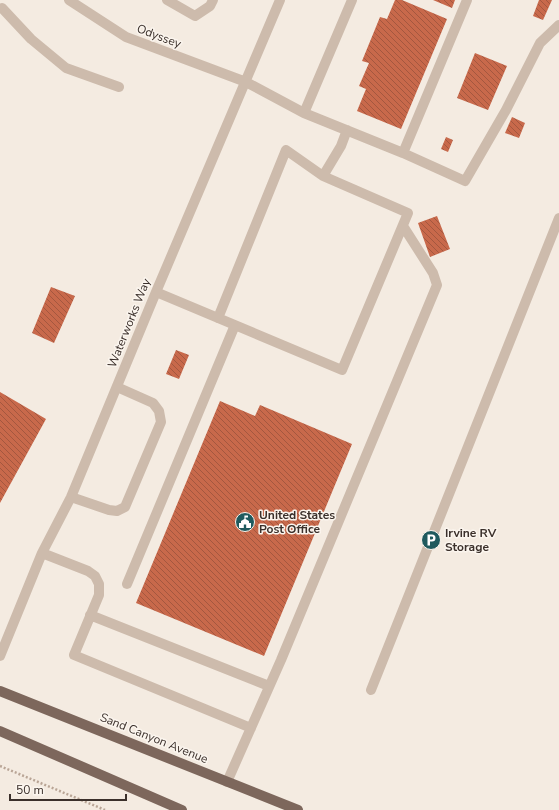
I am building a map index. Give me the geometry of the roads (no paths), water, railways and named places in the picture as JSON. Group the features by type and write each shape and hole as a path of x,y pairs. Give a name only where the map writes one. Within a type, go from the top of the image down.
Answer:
{"main road":[{"name":"Sand Canyon Avenue","path":"0,691 298,810"},
{"path":"0,732 182,810"}],"street":[{"name":"Odyssey","path":"70,0 126,37 246,82 304,113 465,180 506,110 540,43 559,25"},
{"path":"167,0 195,16 210,6 212,0"},
{"name":"Waterworks Way","path":"0,656 42,554 71,497 280,0"},
{"path":"304,113 352,0"},
{"path":"403,153 466,0"},
{"path":"2,8 31,39 66,68 119,87"},
{"path":"323,176 341,146 347,130"},
{"path":"156,292 218,318 235,325 342,370 408,213 323,176 286,150 218,318"},
{"path":"372,690 559,218"},
{"path":"227,782 281,660 437,285 433,273 403,226"},
{"path":"127,584 235,325"},
{"path":"71,497 109,510 117,511 125,506 161,422 159,411 153,403 117,387"},
{"path":"42,554 88,571 95,576 99,584 99,595 74,655 251,728"},
{"path":"90,615 269,686"}],"place":[{"name":"United States Post Office","path":"245,522"},
{"name":"Irvine RV Storage","path":"431,540"}]}
